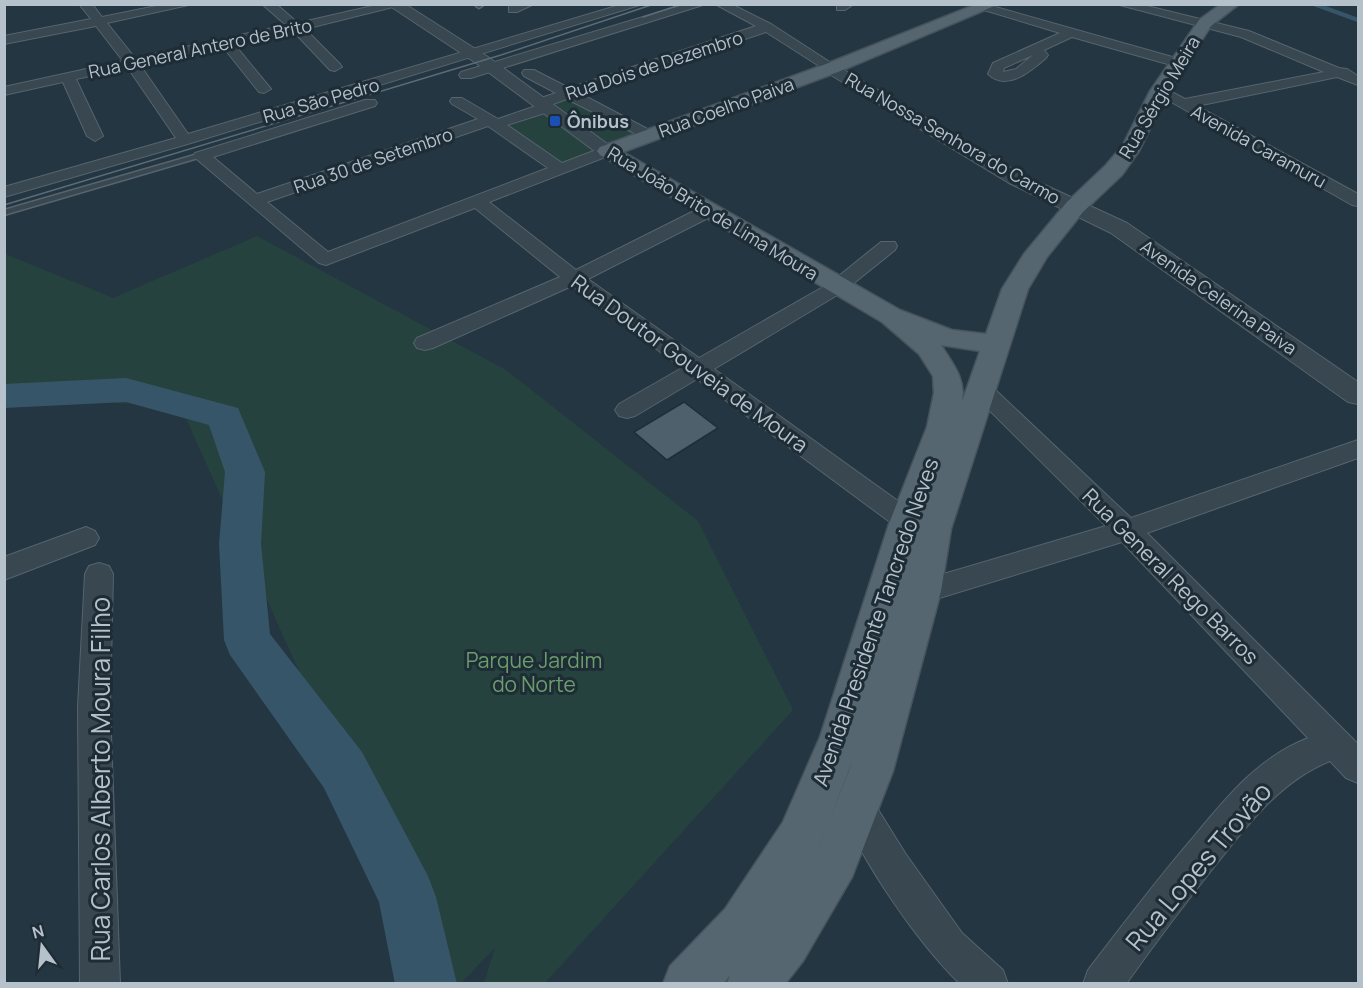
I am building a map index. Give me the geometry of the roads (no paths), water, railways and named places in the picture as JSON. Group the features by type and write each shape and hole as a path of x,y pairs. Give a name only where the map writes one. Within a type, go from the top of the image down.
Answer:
{"main road":[{"name":"Rua Sérgio Meira","path":"995,344 1015,289 1036,254 1075,207 1114,170 1132,147 1159,91 1205,23 1232,4"},
{"name":"Rua Coelho Paiva","path":"607,151 832,68 982,6"},
{"name":"Rua João Brito de Lima Moura","path":"607,151 708,212 891,316"},
{"path":"891,316 946,338 995,344"},
{"name":"Avenida Presidente Tancredo Neves","path":"688,984 742,926 799,838 841,738 908,521 942,427 949,393 947,376 938,360 916,336 891,316"},
{"name":"Avenida Presidente Tancredo Neves","path":"752,984 786,944 836,861 871,771 922,591 934,529 995,344"}],"street":[{"path":"86,4 185,140"},
{"path":"4,40 187,4"},
{"path":"268,4 296,27 336,67"},
{"path":"513,9 528,4"},
{"name":"Rua São Pedro","path":"451,79 482,61 637,4"},
{"name":"Rua São Pedro","path":"4,192 185,140 700,4"},
{"path":"721,4 767,27 832,68"},
{"path":"1122,4 1245,34 1359,81"},
{"name":"Rua General Antero de Brito","path":"4,91 396,5"},
{"name":"Rua João Brito de Lima Moura","path":"396,5 482,61 607,151"},
{"path":"982,6 1178,63"},
{"name":"Rua Dois de Dezembro","path":"493,122 543,106 569,93 767,27"},
{"path":"1036,50 1071,33"},
{"path":"226,42 264,88"},
{"name":"Rua Nossa Senhora do Carmo","path":"832,68 1016,179 1056,201 1075,207"},
{"path":"1184,104 1359,69"},
{"path":"529,73 650,136"},
{"path":"68,77 95,136"},
{"name":"Avenida Caramuru","path":"1159,91 1359,201"},
{"name":"Rua São Pedro","path":"201,156 384,99"},
{"path":"457,101 493,122 560,169"},
{"name":"Rua 30 de Setembro","path":"256,200 493,122"},
{"name":"Rua Coelho Paiva","path":"256,200 326,260 607,151"},
{"path":"201,156 256,200"},
{"name":"Rua Doutor Gouveia de Moura","path":"477,201 574,278 908,521"},
{"name":"Avenida Celerina Paiva","path":"1075,207 1119,228 1359,394"},
{"path":"425,344 574,278 708,212"},
{"path":"627,410 837,286 888,246"},
{"name":"Rua General Rego Barros","path":"980,388 1127,530 1347,755"},
{"path":"922,591 1127,530 1359,449"},
{"path":"4,569 86,538"},
{"name":"Rua Carlos Alberto Moura Filho","path":"99,574 94,706 100,984"},
{"name":"Rua Lopes Trovão","path":"1102,984 1174,888 1244,803 1271,777 1303,756 1347,755"},
{"path":"857,807 892,866 949,946 989,984"}],"lane":[{"path":"4,213 201,156"}],"waterway":[{"path":"1314,4 1358,20"},
{"path":"4,396 126,390 225,417 245,472 240,544 247,640 343,770 407,897 426,984"}],"tram line":[{"path":"4,205 501,55 654,4"},
{"path":"643,17 683,4"}],"place":[{"name":"Ônibus","path":"555,121"}],"park label":[{"name":"Parque Jardim do Norte","path":"534,672"}]}
